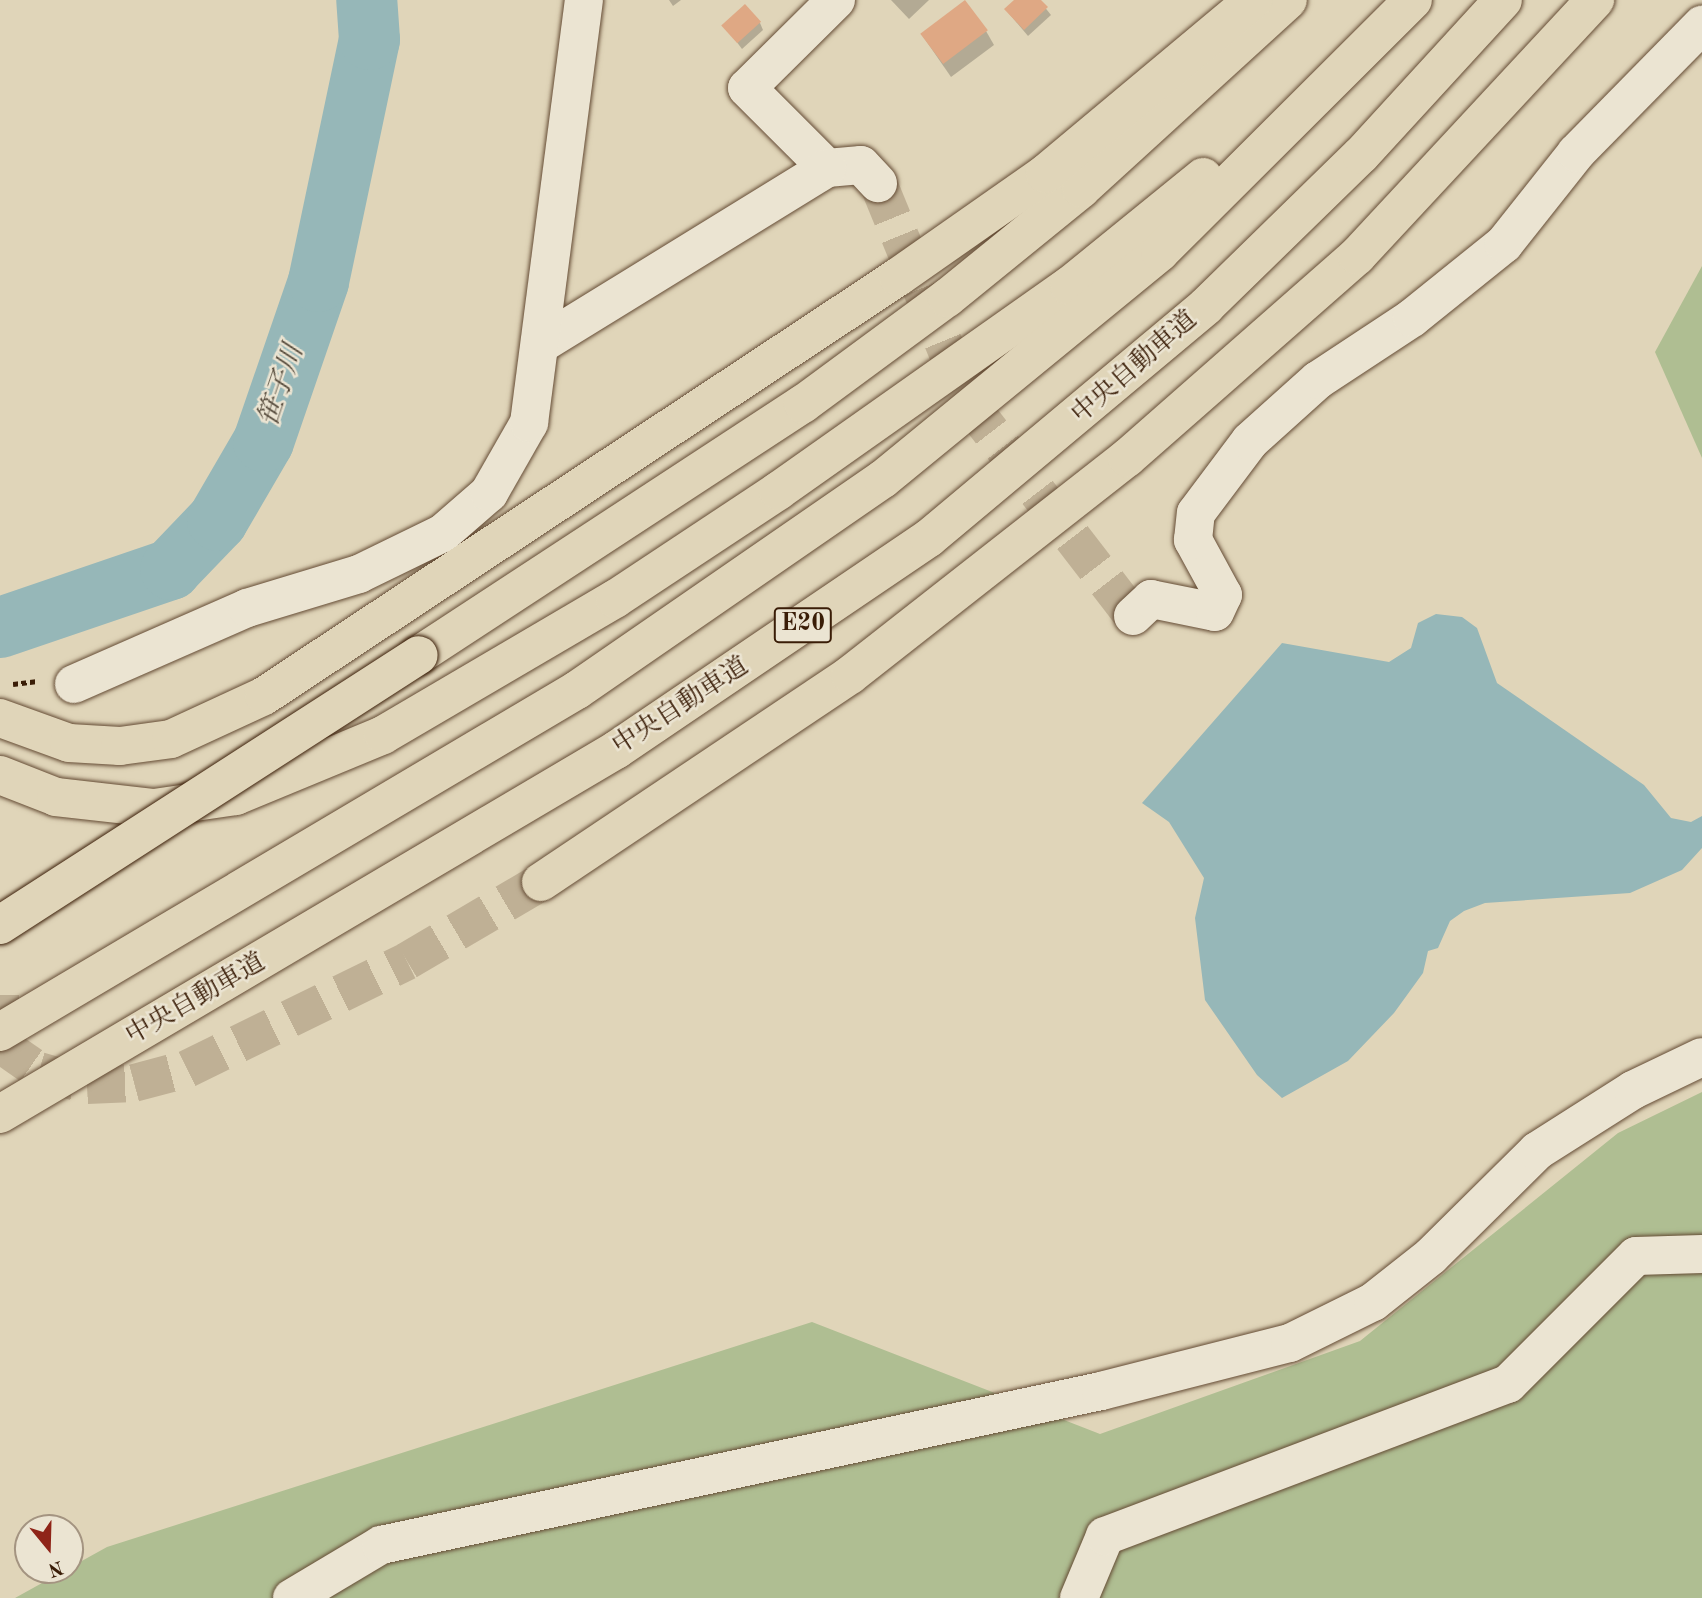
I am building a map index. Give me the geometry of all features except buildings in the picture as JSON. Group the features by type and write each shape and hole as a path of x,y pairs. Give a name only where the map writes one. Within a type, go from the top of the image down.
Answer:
{"highway":[{"path":"13,724 69,743 120,746 171,739 264,696 898,278 1045,174 1253,0"},
{"path":"0,925 792,412 947,298 1081,188 1288,0"},
{"path":"4,778 103,807 154,808 236,796 306,772 417,715 627,592 1069,286 1179,198 1390,0"},
{"name":"E20","path":"0,1032 577,690 883,479 1160,252 1413,0"},
{"name":"中央自動車道","path":"0,1114 604,758 929,538 1206,306 1361,155 1503,0"},
{"path":"541,881 850,675 1127,458 1357,256 1597,0"}],"street":[{"path":"74,684 247,608 359,574 443,533 489,493 529,423 584,0"},
{"path":"827,169 747,88 836,0"},
{"path":"1133,616 1152,599 1215,612 1223,595 1193,540 1196,513 1251,441 1318,380 1412,318 1504,244 1576,153 1702,25"},
{"path":"541,344 827,169 861,165 878,183"},
{"path":"292,1598 381,1545 1101,1391 1290,1343 1373,1303 1431,1256 1537,1152 1633,1090 1702,1057"},
{"path":"1079,1598 1105,1536 1508,1384 1636,1256 1702,1254"}],"green space":[{"path":"1702,266 1702,458 1655,352"},
{"path":"1702,1092 1702,1598 15,1598 40,1584 84,1584 84,1560 107,1547 812,1322 1100,1434 1360,1341 1618,1133"}],"water":[{"path":"1436,614 1462,617 1477,628 1497,683 1644,785 1671,818 1691,822 1702,816 1702,848 1682,870 1630,893 1485,903 1464,911 1450,921 1438,948 1428,951 1423,973 1394,1013 1348,1061 1282,1098 1257,1075 1205,1000 1195,918 1204,878 1169,822 1142,803 1282,643 1389,662 1411,648 1418,623"}],"waterway":[{"name":"笹子川","path":"0,627 170,569 217,520 263,441 318,281 369,39 366,0"}],"tunnel":[{"path":"878,183 968,402 1133,616"},
{"path":"0,1044 39,1071 87,1085 134,1083 187,1069 407,961 541,882"},
{"path":"0,995 0,1046"}]}
